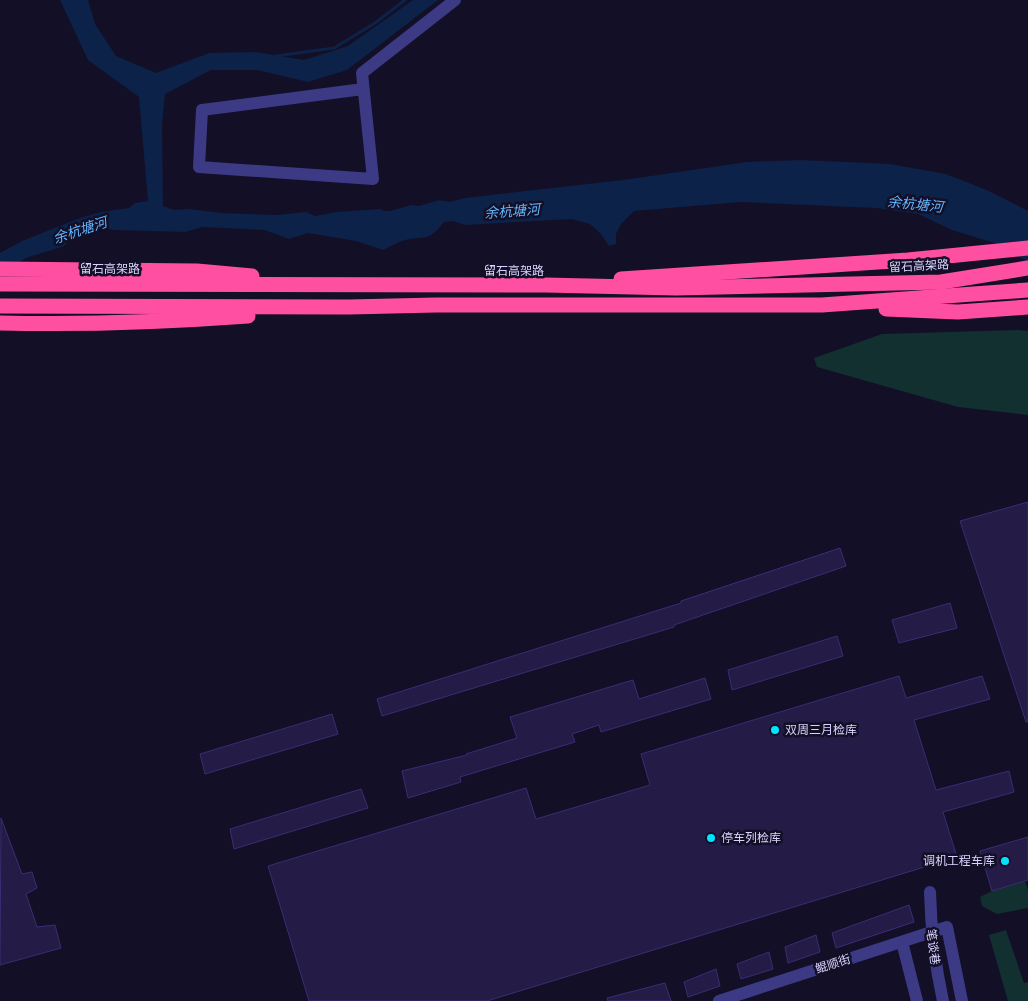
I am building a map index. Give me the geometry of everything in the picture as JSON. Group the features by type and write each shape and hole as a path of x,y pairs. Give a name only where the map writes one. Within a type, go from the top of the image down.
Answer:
{"highway":[{"path":"545,285 675,274 908,260 1028,248"},
{"name":"留石高架路","path":"0,284 545,285 676,288 931,282 1028,268"},
{"path":"0,269 197,271 356,285"},
{"path":"822,306 1028,290"},
{"path":"0,306 349,308 436,305 822,306 958,312 1028,307"},
{"path":"0,323 57,324 196,320 349,308"}],"street":[{"path":"363,89 202,110 199,167 373,179 362,73 455,0"},
{"name":"笔谈巷","path":"930,892 931,931 935,964 943,1001"},
{"name":"笔谈巷","path":"946,927 962,1001"},
{"name":"鲲顺街","path":"719,1001 946,927"},
{"path":"902,942 918,1001"}],"green space":[{"path":"1028,331 1028,415 958,407 817,367 814,358 882,334"},
{"path":"1025,881 1028,890 1028,908 997,914 982,906 980,897 992,891"},
{"path":"1006,930 1024,983 1028,982 1028,1001 1008,1001 989,935"}],"water":[{"name":"余杭塘河","path":"60,0 88,0 95,24 116,56 156,73 209,53 256,52 304,60 348,46 413,0 438,0 347,70 308,82 257,70 211,70 165,94 162,126 163,206 174,210 188,209 223,213 277,215 306,212 315,216 336,212 380,209 390,211 439,200 450,202 465,198 623,180 747,162 800,160 890,164 946,174 989,191 1028,211 1028,262 997,244 952,230 918,214 876,208 741,202 634,211 621,224 616,234 616,244 609,246 600,233 590,224 572,219 465,225 453,221 444,222 429,236 402,241 383,250 356,241 308,233 289,239 265,230 202,227 185,232 115,230 97,227 82,231 64,246 26,258 0,273 0,253 22,241 80,218 101,212 129,208 135,203 148,201 139,97 88,60"}],"building":[{"path":"1028,502 1028,722 1026,722 960,521"},
{"path":"840,548 846,566 674,625 674,627 382,716 377,699 681,603 681,601"},
{"path":"950,603 957,628 899,643 892,620"},
{"path":"837,636 843,656 732,690 728,670"},
{"name":"停车列检库","path":"899,676 906,698 982,676 990,699 914,720 936,790 1009,771 1014,792 943,812 957,857 487,1001 309,1001 268,866 526,788 536,819 650,785 641,754"},
{"path":"705,678 711,699 601,732 599,725 572,734 575,742 460,777 461,782 408,798 402,771 467,755 517,738 510,717 633,680 639,699"},
{"path":"332,714 338,734 205,774 200,754"},
{"path":"361,789 368,808 234,849 230,829"},
{"path":"1,818 22,874 32,872 37,888 26,894 37,927 55,925 61,948 0,965"},
{"name":"调机工程车库","path":"1028,837 1028,880 992,891 980,851"},
{"path":"909,905 914,922 836,948 832,933"},
{"path":"816,935 820,952 788,963 785,947"},
{"path":"769,952 773,969 741,979 737,964"},
{"path":"716,969 720,986 688,997 684,982"},
{"path":"665,983 671,1001 608,1001 607,998"}],"waterway":[{"path":"276,56 334,48 375,23 405,0"}],"place":[{"name":"双周三月检库","path":"775,730"},
{"name":"停车列检库","path":"711,838"},
{"name":"调机工程车库","path":"1005,861"}]}
